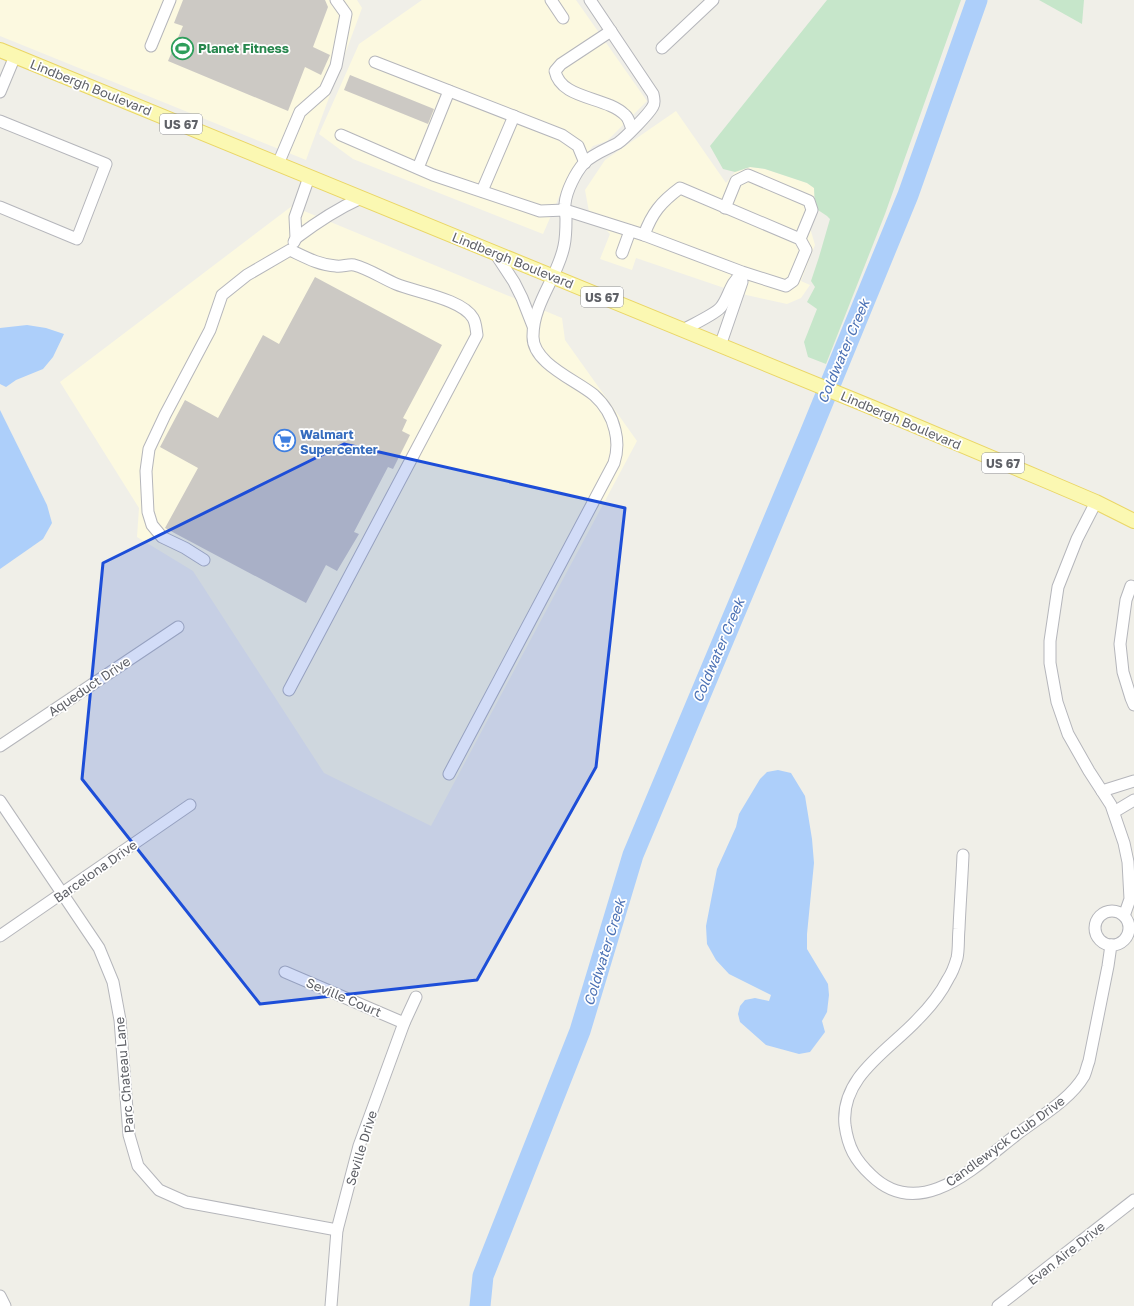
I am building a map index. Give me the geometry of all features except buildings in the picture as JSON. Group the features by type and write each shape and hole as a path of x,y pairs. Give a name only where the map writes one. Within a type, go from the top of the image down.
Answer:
{"main road":[{"name":"Lindbergh Boulevard","path":"0,50 758,362 871,407 1096,502 1134,521"}],"street":[{"path":"151,46 170,0"},
{"path":"278,164 300,112 325,90 336,66 346,14 336,0"},
{"path":"551,0 563,18"},
{"path":"449,774 614,463 618,452 614,427 610,415 604,406 594,395 544,360 532,342 532,326 542,298 553,277 564,246 566,226 565,204 572,182 584,163 605,148 619,142 648,115 654,104 654,94 590,0"},
{"path":"662,48 713,0"},
{"path":"612,32 561,64 555,71 557,79 565,88 612,106 626,115 632,129"},
{"path":"0,92 15,56"},
{"path":"375,62 562,135 578,146 584,163"},
{"path":"418,168 449,90"},
{"path":"482,191 514,116"},
{"path":"0,121 106,164 77,239 0,207"},
{"path":"341,135 433,175 540,211 565,210 644,235 741,273 786,286 793,282 806,250 800,239 680,188 666,198 650,219 644,235"},
{"path":"724,208 736,180 748,175 809,201 812,210 800,239"},
{"path":"296,238 295,217 309,177"},
{"path":"204,560 185,548 162,537 152,525 148,512 146,471 149,449 164,415 210,330 222,295 247,276 290,250 296,238 317,221 361,198"},
{"path":"622,253 630,231"},
{"path":"290,250 320,264 337,266 352,265 363,268 396,284 444,299 463,308 472,316 476,325 477,335 290,690"},
{"path":"494,253 514,282 522,298 532,326"},
{"path":"683,330 714,313 721,307 735,280 741,273"},
{"path":"720,346 742,282 741,273"},
{"path":"1096,502 1077,539 1058,587 1052,621 1050,648 1052,681 1056,702 1068,734 1114,812 1124,843 1128,862 1130,899 1124,916"},
{"path":"1131,586 1126,600 1120,644 1123,672 1134,705"},
{"name":"Aqueduct Drive","path":"0,746 178,627"},
{"path":"1102,791 1134,781"},
{"path":"1114,812 1134,800"},
{"name":"Parc Chateau Lane","path":"0,801 100,948 113,982 120,1020 128,1135 138,1166 158,1190 186,1202 338,1230"},
{"name":"Barcelona Drive","path":"0,936 190,806"},
{"name":"Candlewyck Club Drive","path":"963,855 957,958 948,979 918,1020 870,1064 855,1084 846,1103 845,1125 852,1154 863,1168 886,1187 909,1194 930,1192 948,1185 965,1174 1052,1108 1077,1086 1085,1075 1089,1061 1111,946"},
{"path":"1112,911 1119,912 1124,916 1132,930 1124,941 1111,946 1099,940 1094,928 1096,921 1100,916 1105,912 1112,911"},
{"name":"Seville Court","path":"285,972 404,1023"},
{"name":"Seville Drive","path":"331,1306 338,1230 359,1146 404,1023 416,997"},
{"name":"Evan Aire Drive","path":"998,1306 1134,1200"},
{"path":"0,1296 5,1306"}],"highlighted area":[{"path":"344,444 625,508 596,767 477,980 260,1004 82,779 103,563"}],"shaded area":[{"path":"0,0 357,0 362,8 306,160 0,36"},
{"path":"422,0 576,0 647,101 607,141 593,146 569,174 543,234 353,159 319,134 359,44"},
{"path":"676,111 726,183 735,172 750,167 765,169 807,183 814,188 815,208 810,228 815,245 801,281 810,285 801,298 787,304 742,294 636,258 632,270 600,259 610,234 589,212 585,190 605,160"},
{"path":"292,206 562,318 565,340 637,441 431,826 324,773 193,571 137,537 139,508 60,382"}],"green space":[{"path":"827,0 961,0 885,214 826,364 808,357 804,342 817,309 807,302 815,287 811,281 830,219 815,208 814,188 807,183 765,169 750,167 735,172 723,169 710,146"},
{"path":"1039,0 1084,0 1082,24"}],"water":[{"path":"27,325 46,328 64,334 53,357 43,369 16,380 6,387 0,384 0,328"},
{"path":"0,410 47,505 52,523 43,539 0,569"},
{"path":"778,770 791,773 805,796 812,839 814,863 807,934 807,949 828,984 829,995 827,1012 822,1021 825,1032 810,1052 799,1054 766,1045 740,1022 738,1014 740,1006 745,1000 755,998 769,1001 771,995 729,974 716,960 707,944 706,926 717,869 736,827 739,814 760,779 767,772"}],"waterway":[{"name":"Coldwater Creek","path":"480,1306 483,1276 580,1031 633,855 809,436 908,195 977,0"}],"place":[{"name":"Planet Fitness","path":"183,48"},
{"name":"Walmart Supercenter","path":"285,441"}]}
